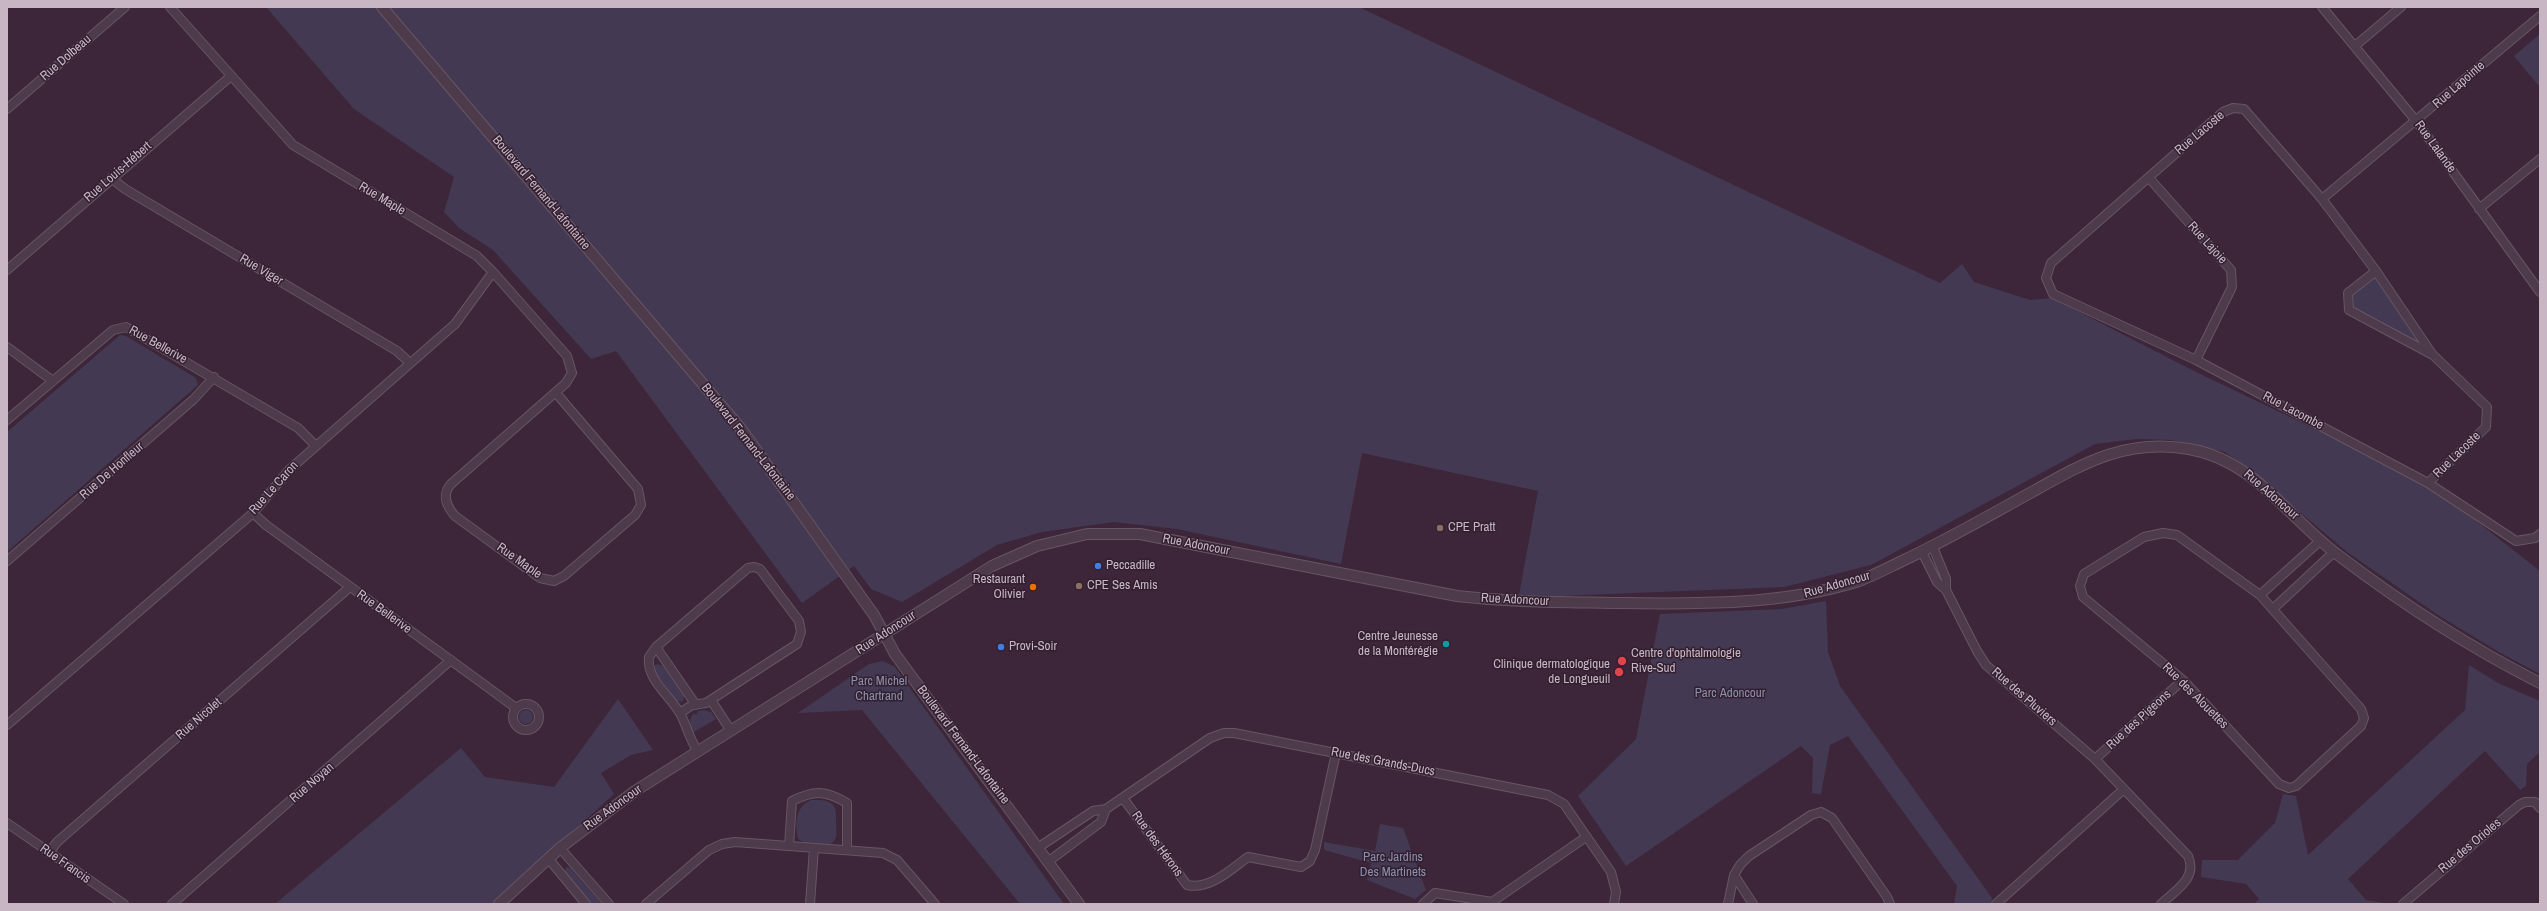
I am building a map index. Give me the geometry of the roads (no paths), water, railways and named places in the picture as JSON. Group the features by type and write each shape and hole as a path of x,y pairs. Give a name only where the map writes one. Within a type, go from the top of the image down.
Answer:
{"street":[{"name":"Rue Dolbeau","path":"7,110 125,7"},
{"name":"Rue Maple","path":"170,7 293,146 471,252 493,272 570,361 570,377 556,393 451,484 447,491 446,501 456,516 540,578 554,581 564,576 635,515 641,500 638,489 556,393"},
{"name":"Boulevard Fernand-Lafontaine","path":"382,7 742,430 874,616 895,654 1039,847 1079,904"},
{"name":"Rue Lalande","path":"2322,7 2417,122 2540,292"},
{"path":"2355,46 2401,7"},
{"name":"Rue Lapointe","path":"2322,199 2417,122 2540,16"},
{"name":"Rue Louis-Hébert","path":"7,270 111,178 231,76"},
{"name":"Rue Lacoste","path":"2046,278 2051,263 2223,112 2233,108 2244,109 2322,199 2376,271 2432,354 2487,407 2486,427 2428,483"},
{"path":"2479,209 2540,159"},
{"name":"Rue Viger","path":"111,178 125,189 397,351 410,364"},
{"name":"Rue Lajoie","path":"2149,178 2231,270 2232,286 2196,360"},
{"name":"Rue Lacoste","path":"2376,271 2348,293 2349,310 2432,354"},
{"name":"Rue Le Caron","path":"7,725 253,513 288,470 460,319 481,285 493,272"},
{"name":"Rue Lacombe","path":"2046,278 2053,294 2196,360 2428,483 2516,541 2535,538 2540,534"},
{"name":"Rue Bellerive","path":"53,381 113,330 122,326 132,329 298,428 315,445"},
{"path":"7,347 53,381 7,420"},
{"name":"Rue De Honfleur","path":"7,562 194,399 214,377"},
{"name":"Rue Adoncour","path":"499,904 548,858 617,803 992,566 1037,546 1087,534 1140,534 1457,596 1504,602 1683,604 1778,598 1810,594 1859,581 1933,547 2090,460 2124,450 2155,446 2190,449 2219,457 2248,472 2334,552 2401,601 2498,661 2540,683"},
{"name":"Rue Bellerive","path":"253,513 350,587 516,708"},
{"name":"Rue des Alouettes","path":"2163,533 2177,535 2260,595 2274,608 2361,709 2364,718 2361,726 2296,786 2289,788 2279,784 2183,680 2083,597 2080,586 2084,574 2144,537 2163,533"},
{"path":"2260,595 2321,540"},
{"name":"Rue des Pluviers","path":"1933,547 1946,578 1946,590"},
{"name":"Rue des Pluviers","path":"1922,552 1937,582 1946,590 1977,650 1986,664 2095,759 2188,856 2192,866 2186,880 2161,904"},
{"path":"2274,608 2334,552"},
{"path":"680,713 711,700 791,649 798,641 801,632 799,621 764,573 757,568 748,568 656,647 649,657 649,669 680,713 689,737 698,752"},
{"name":"Rue Nicolet","path":"49,853 57,842 350,587"},
{"path":"656,647 696,705"},
{"name":"Rue Noyan","path":"172,904 451,660"},
{"name":"Rue des Pigeons","path":"2095,759 2183,680"},
{"path":"711,700 731,731"},
{"name":"Rue des Grands-Ducs","path":"1039,847 1093,811 1106,809 1210,738 1224,732 1548,795 1564,804 1610,872 1616,892 1614,904"},
{"name":"Rue des Hérons","path":"1123,798 1187,885 1196,887 1208,884 1248,857 1301,867 1310,861 1315,850 1336,753"},
{"path":"1996,904 2124,788"},
{"path":"789,846 792,801 808,793 831,794 847,803 847,850"},
{"name":"Rue des Orioles","path":"2402,904 2519,805 2525,802 2535,802 2540,808"},
{"name":"Rue des Grands-Ducs","path":"1049,861 1101,822 1106,809"},
{"path":"1728,904 1734,875 1749,856 1811,815 1821,812 1832,818 1887,896 1890,904"},
{"name":"Rue Francis","path":"7,823 124,904"},
{"path":"1423,904 1435,893 1492,902 1586,837"},
{"path":"646,904 709,850 722,844 735,842 883,853 893,857 934,904"},
{"path":"560,848 609,904"},
{"path":"810,904 814,848"},
{"path":"548,858 586,904"},
{"path":"1734,875 1753,904"}],"place":[{"name":"CPE Pratt","path":"1440,528"},
{"name":"Peccadille","path":"1098,566"},
{"name":"CPE Ses Amis","path":"1079,586"},
{"name":"Restaurant Olivier","path":"1033,587"},
{"name":"Centre Jeunesse de la Montérégie","path":"1446,644"},
{"name":"Provi-Soir","path":"1001,647"},
{"name":"Centre d'ophtalmologie Rive-Sud","path":"1622,661"},
{"name":"Clinique dermatologique de Longueuil","path":"1619,672"}],"park label":[{"name":"Parc Michel Chartrand","path":"879,690"},
{"name":"Parc Adoncour","path":"1730,694"},
{"name":"Parc Jardins Des Martinets","path":"1393,866"}]}
